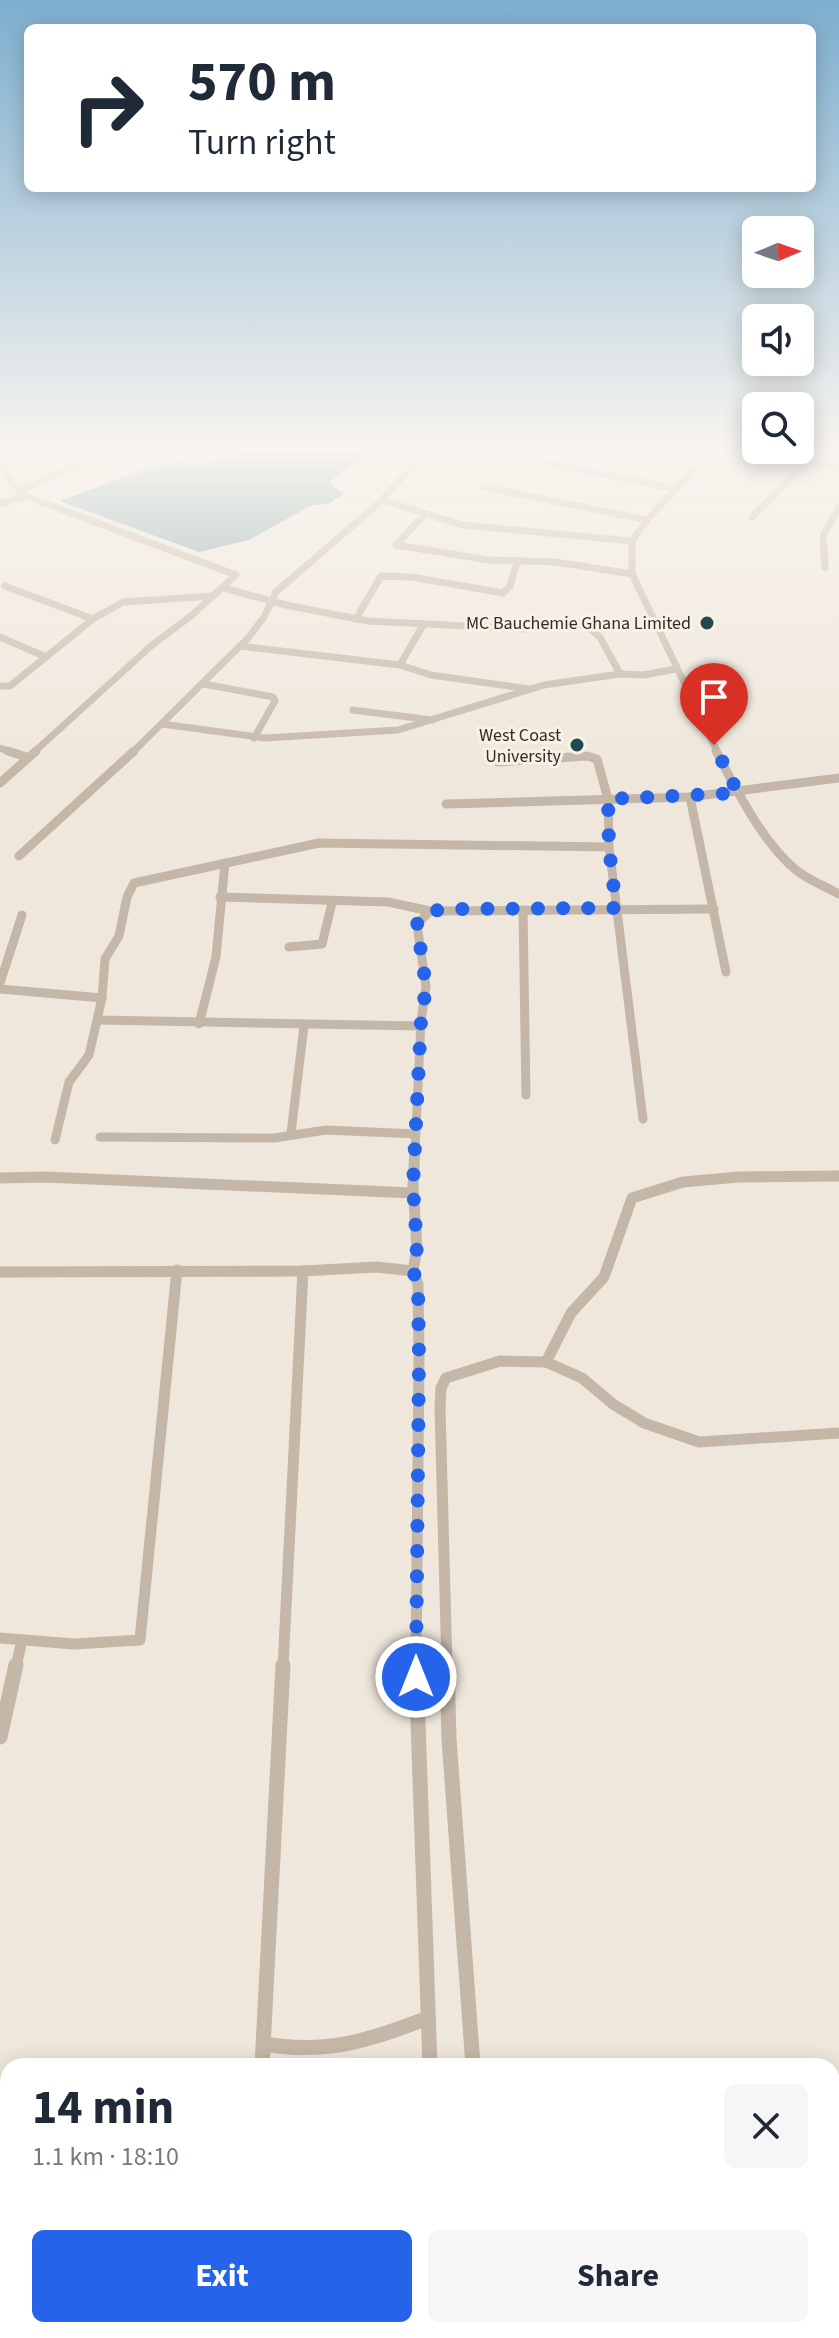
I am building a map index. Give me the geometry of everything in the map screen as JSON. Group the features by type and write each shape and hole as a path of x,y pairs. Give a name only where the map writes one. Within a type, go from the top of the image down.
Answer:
{"street":[{"path":"0,783 151,646 235,579 233,572 187,556"},
{"path":"19,856 204,684 269,613 276,592 317,556"},
{"path":"475,556 517,562 555,562 632,574"},
{"path":"632,556 632,574 675,669 738,793 776,848 796,870 839,894"},
{"path":"821,556 825,568"},
{"path":"356,619 381,576 412,577 503,593 508,590 517,562"},
{"path":"5,586 93,619"},
{"path":"224,588 272,602 356,619 524,629 564,623 582,625 600,637 620,674"},
{"path":"0,686 10,686 93,619 127,600 214,596"},
{"path":"400,665 423,625"},
{"path":"0,637 46,657"},
{"path":"240,646 400,665 421,673 501,682 529,689"},
{"path":"162,724 254,738 398,730 529,689 620,674 644,675 675,669"},
{"path":"204,684 273,697 273,708 254,738"},
{"path":"353,710 434,720"},
{"path":"0,748 26,757"},
{"path":"498,762 592,756 597,759 608,799 609,847 643,1119"},
{"path":"446,804 690,797 839,778"},
{"path":"690,797 726,972"},
{"path":"55,1140 69,1082 89,1055 102,998 105,959 119,936 127,897 134,883 319,843 609,847"},
{"path":"199,1024 216,957 225,863"},
{"path":"220,897 332,903 388,902 430,911 714,909"},
{"path":"289,947 322,944 332,903"},
{"path":"523,910 526,1095"},
{"path":"430,911 417,924 426,972 413,1193 417,1248 413,1271 418,1284 416,1677 430,2058"},
{"path":"0,983 22,915"},
{"path":"0,989 102,998"},
{"path":"98,1020 421,1026"},
{"path":"291,1133 292,1101 301,1064 300,1045 304,1026"},
{"path":"100,1137 274,1138 326,1130 416,1134"},
{"path":"546,1362 571,1313 604,1277 632,1198 683,1182 739,1177 839,1176"},
{"path":"0,1178 45,1177 413,1193"},
{"path":"0,1272 303,1271 377,1267 413,1271"},
{"path":"0,1638 74,1644 140,1640 177,1270"},
{"path":"262,2058 303,1271"},
{"path":"472,2058 449,1739 441,1388 446,1378 500,1361 546,1362 582,1378 613,1404 644,1423 699,1442 839,1433"},
{"path":"0,1737 22,1640"},
{"path":"264,2024 264,2044 297,2051 345,2048 428,2018"}],"place":[{"name":"MC Bauchemie Ghana Limited","path":"707,623"},
{"name":"West Coast University","path":"577,745"}],"route":[{"path":"416,1677 419,1357 418,1284 413,1271 417,1248 413,1186 421,1021 426,987 417,924 425,913 452,909 616,908 609,847 608,799 738,793 714,745"}]}
